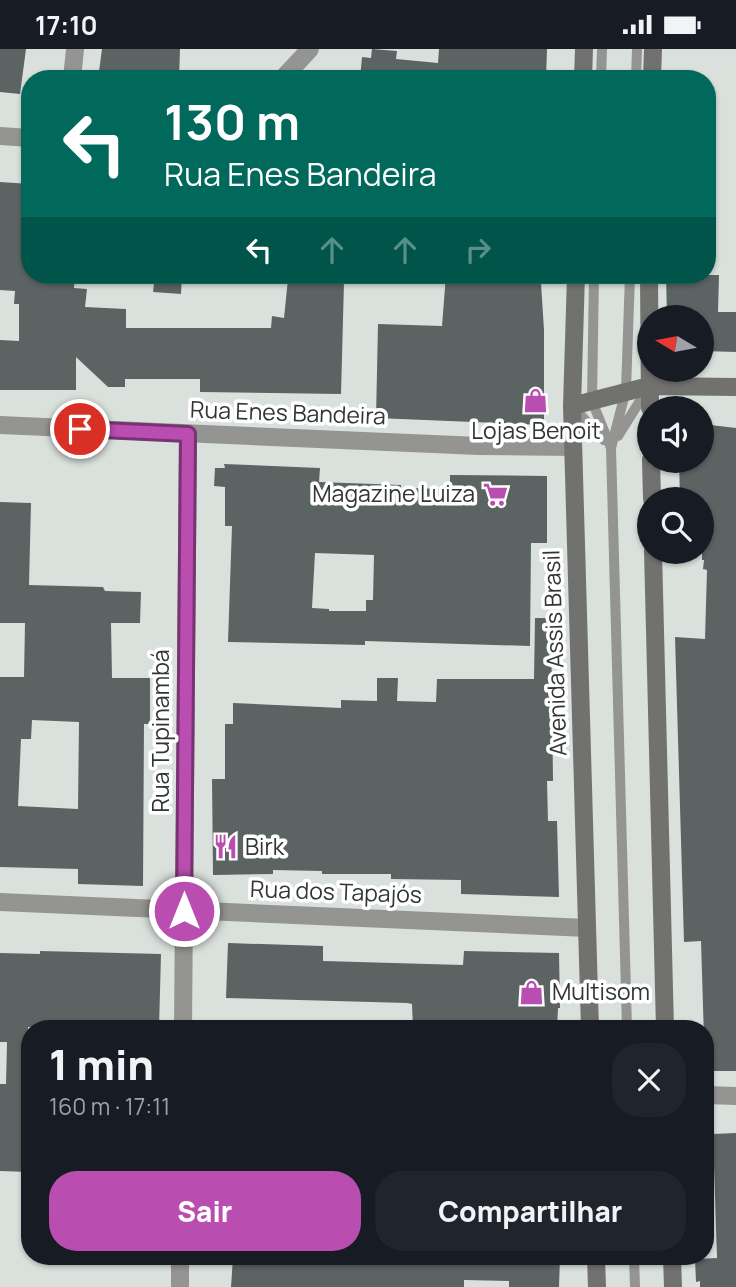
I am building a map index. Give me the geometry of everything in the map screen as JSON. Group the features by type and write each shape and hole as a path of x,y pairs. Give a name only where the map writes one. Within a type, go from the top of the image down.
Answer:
{"main road":[{"path":"583,70 584,49"},
{"path":"652,70 653,49"},
{"name":"Avenida Assis Brasil","path":"576,284 572,406 590,1020"},
{"path":"649,284 649,396"},
{"path":"572,406 649,386 736,387"},
{"path":"653,564 665,1020"},
{"path":"596,1265 597,1287"},
{"path":"672,1265 673,1287"}],"street":[{"path":"73,70 75,49"},
{"path":"292,70 310,49"},
{"path":"0,136 21,137"},
{"name":"Rua Enes Bandeira","path":"0,425 573,447"},
{"name":"Rua Tupinambá","path":"183,1020 188,434"},
{"name":"Rua dos Tapajós","path":"0,902 587,928"},
{"path":"714,1095 736,1096"},
{"path":"180,1265 180,1287"}],"lane":[{"path":"602,70 603,49"},
{"path":"636,70 637,49"},
{"path":"594,284 592,401 611,448"},
{"path":"627,1020 611,448 626,390 630,284"},
{"path":"611,448 649,386"},
{"path":"572,406 611,448"},
{"path":"634,1265 635,1287"}],"building":[{"path":"0,49 26,49 23,70 21,70 20,94 0,92"},
{"path":"102,49 180,49 179,70 99,70"},
{"path":"372,49 397,51 396,59 438,63 439,49 547,49 546,70 361,70 362,57 371,58"},
{"path":"0,182 21,183 21,284 74,284 74,288 87,289 85,307 126,309 126,328 271,328 272,316 284,318 287,284 344,284 341,394 200,392 200,379 125,379 125,387 108,387 76,357 76,390 0,390 0,340 19,341 19,304 14,304 15,291 0,290"},
{"path":"716,275 719,275 718,312 736,312 736,352 714,351 714,305 667,305 666,284 716,284"},
{"path":"154,284 182,284 181,294 153,292"},
{"path":"445,284 541,284 544,425 376,418 378,324 442,326"},
{"path":"714,425 736,428 736,1071 714,1071 714,1020 703,1020 701,941 684,942 675,637 705,639 707,570 703,569 704,564 714,564 714,487 680,487 679,473 714,473"},
{"path":"224,464 320,468 319,482 401,485 401,488 450,489 450,475 547,476 547,543 531,543 530,646 365,641 365,645 228,642 232,526 225,526 225,487 214,486 215,468 225,468","holes":["315,553 374,555 373,600 366,600 366,611 312,608"]},
{"path":"0,502 31,503 29,585 103,587 105,591 141,592 140,623 111,623 112,678 150,678 150,724 144,724 143,886 78,884 78,869 0,867 0,677 24,677 25,623 0,623","holes":["32,720 79,722 78,809 18,806 21,739 31,739"]},
{"path":"535,618 551,618 553,781 547,781 548,821 557,821 559,897 461,894 461,880 391,879 391,874 322,874 322,871 273,870 273,874 213,875 212,779 225,779 225,724 233,724 233,703 341,708 341,700 377,701 377,678 398,678 397,701 436,702 437,679 534,679"},
{"path":"228,943 323,946 323,961 463,965 464,951 559,953 560,1008 557,1020 413,1020 412,1004 407,1003 226,998"},
{"path":"40,951 161,954 159,1020 21,1020 21,1172 0,1171 0,1084 6,1084 7,1042 0,1042 0,953 40,954"},
{"path":"736,1133 736,1287 700,1287 700,1281 696,1282 695,1265 714,1265 714,1258 717,1258 714,1134"},
{"path":"232,1265 560,1265 559,1287 509,1287 509,1281 464,1280 464,1287 231,1287"}],"place":[{"name":"Lojas Benoit","path":"536,401"},
{"name":"Magazine Luiza","path":"495,494"},
{"name":"Birk","path":"225,847"},
{"name":"Multisom","path":"532,992"}],"route":[{"path":"80,429 188,434 184,911"}]}
